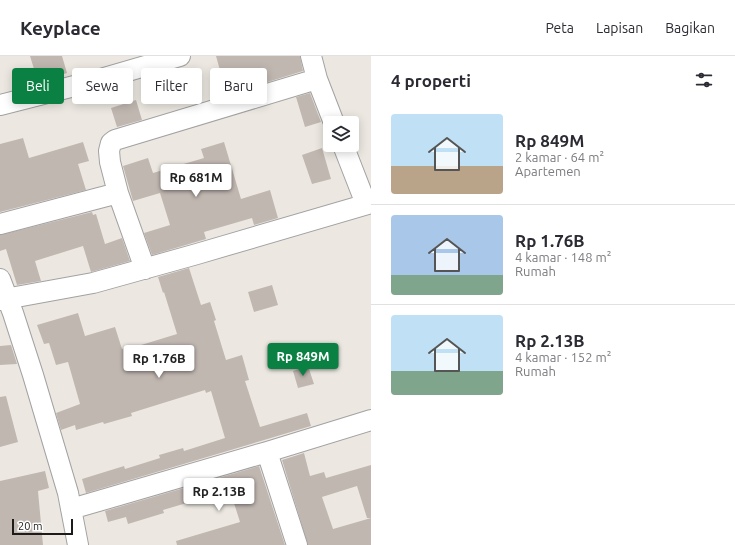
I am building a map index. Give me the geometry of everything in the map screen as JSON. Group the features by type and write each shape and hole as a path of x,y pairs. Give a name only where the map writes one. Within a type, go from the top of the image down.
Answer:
{"street":[{"path":"0,105 90,82 180,56"},
{"path":"311,56 317,79 331,116"},
{"path":"145,269 118,193 110,162 109,151 111,143 115,140 317,79"},
{"path":"4,299 93,283 368,204 346,152"},
{"path":"0,224 118,193"},
{"path":"0,279 4,299 33,375 71,509 78,545"},
{"path":"71,509 371,420"},
{"path":"267,452 297,545"}],"building":[{"path":"30,56 62,56 67,73 64,74 64,68 34,68"},
{"path":"216,56 300,56 303,71 267,82 267,68 219,68"},
{"path":"310,93 321,122 305,127 296,97"},
{"path":"136,100 142,120 117,127 111,108 124,104 133,104 133,101"},
{"path":"23,138 29,158 83,142 89,161 78,164 86,190 0,212 0,144"},
{"path":"224,142 241,199 270,190 278,218 254,225 252,218 204,232 206,239 152,255 144,233 170,225 160,193 133,201 123,166 148,158 153,173 204,158 201,149"},
{"path":"322,148 331,179 312,184 302,155"},
{"path":"92,212 93,215 96,214 105,244 122,238 130,261 91,272 83,246 35,261 41,281 17,285 6,249 0,251 0,235"},
{"path":"189,268 201,305 210,302 226,360 242,355 249,380 245,381 260,427 307,413 311,426 86,493 82,479 124,466 125,469 160,458 159,455 183,448 184,451 225,438 211,391 206,393 205,390 131,413 132,416 104,424 103,422 76,430 75,425 61,430 56,413 80,404 68,362 56,365 49,343 44,344 37,325 78,313 85,336 115,327 122,349 127,347 128,349 177,334 158,277"},
{"path":"272,285 278,305 254,312 248,292"},
{"path":"11,345 17,364 0,365 0,346"},
{"path":"308,366 314,384 298,388 293,371"},
{"path":"6,396 18,442 0,447 0,397"},
{"path":"304,453 310,476 324,472 326,478 371,465 371,518 371,545 308,545 282,460","holes":["357,486 367,518 371,518 333,529 322,497"]},
{"path":"259,466 285,545 177,545 176,541 240,522 227,481 197,490 200,499 163,510 164,513 128,524 126,517 108,522 105,511"},
{"path":"45,471 49,488 38,491 43,545 0,545 0,481"}]}
